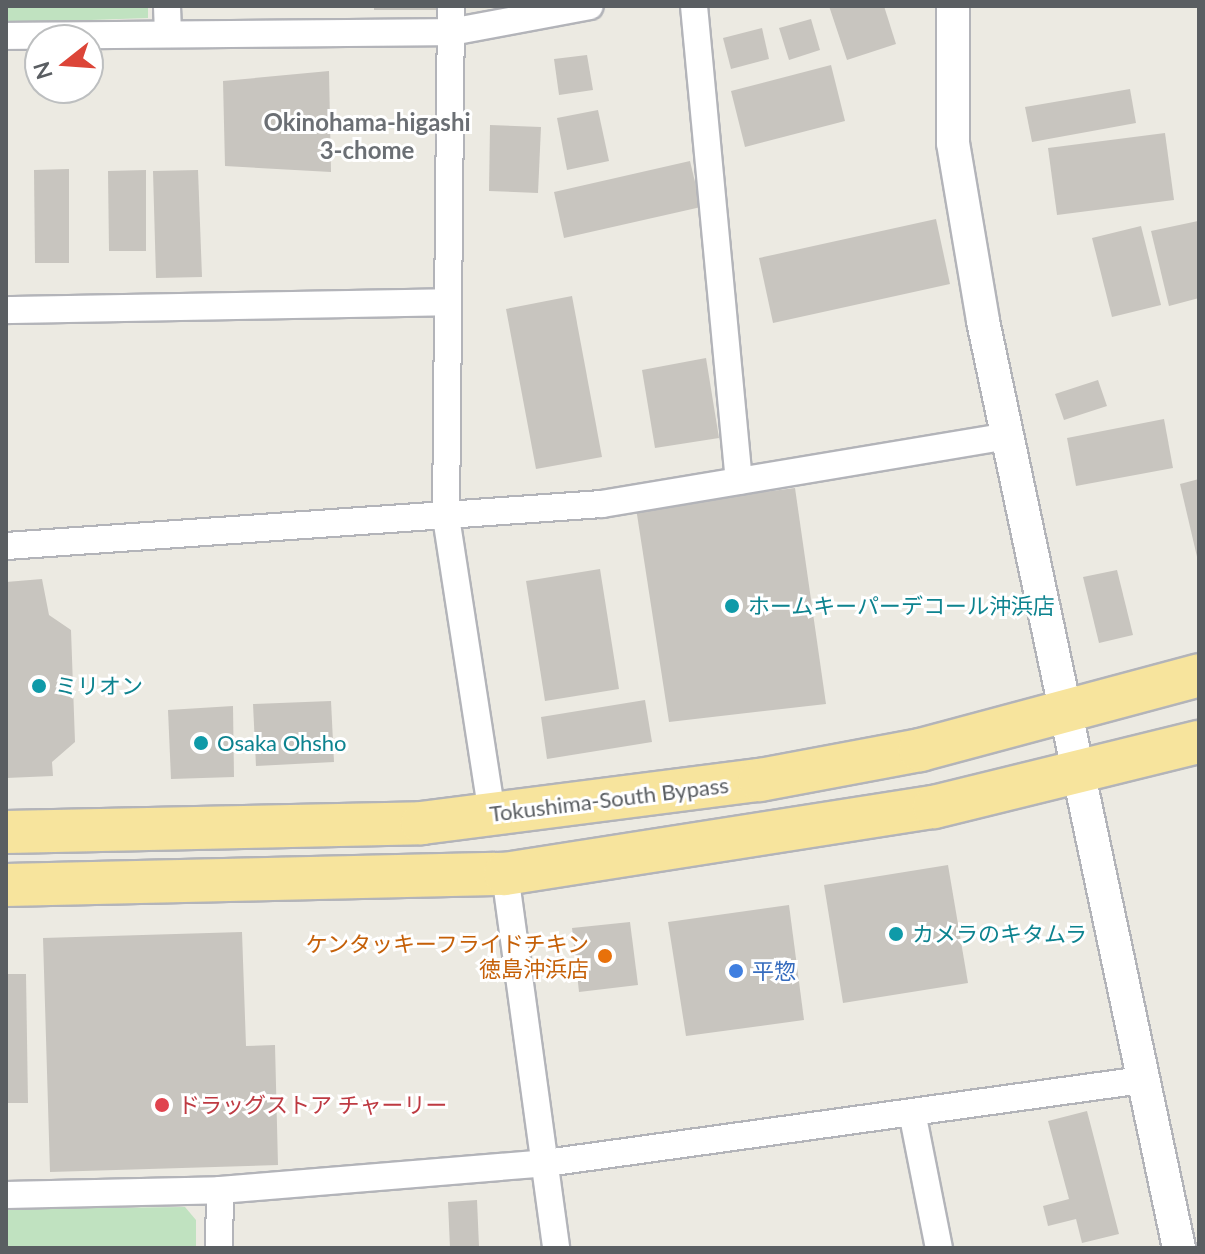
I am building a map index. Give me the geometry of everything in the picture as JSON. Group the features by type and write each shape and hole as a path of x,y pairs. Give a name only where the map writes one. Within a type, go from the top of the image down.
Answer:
{"highway":[{"name":"Tokushima-South Bypass","path":"6,832 422,823 760,780 1063,712 1199,675"},
{"path":"6,885 505,874 934,807 1079,775 1199,742"}],"street":[{"path":"167,6 168,33"},
{"path":"6,36 168,33 451,19 590,6"},
{"path":"694,6 739,481"},
{"path":"953,6 953,143 1007,436 1063,712 1179,1248"},
{"path":"451,19 446,517 492,814"},
{"path":"6,310 448,302"},
{"path":"6,546 446,517 739,481 1007,436"},
{"path":"505,874 539,1164 556,1248"},
{"path":"6,1195 220,1190 539,1164 913,1117 1142,1080"},
{"path":"913,1117 939,1248"},
{"path":"219,1248 220,1190"}],"green space":[{"path":"6,6 148,6 148,18 6,23"},
{"path":"185,1207 196,1220 196,1248 6,1248 6,1209"}],"building":[{"path":"374,6 436,6 436,10 374,10"},
{"path":"829,6 884,6 896,44 847,60"},
{"path":"811,19 820,50 789,60 779,28"},
{"path":"762,28 769,59 731,69 723,38"},
{"path":"587,55 593,90 559,95 554,59"},
{"path":"831,65 845,121 745,147 731,91"},
{"path":"329,71 331,172 225,166 223,81"},
{"path":"1130,89 1136,123 1032,142 1025,107"},
{"path":"598,110 609,161 567,170 557,118"},
{"path":"490,125 541,127 538,193 489,191"},
{"path":"1165,133 1174,200 1057,215 1048,148"},
{"path":"690,161 701,207 564,238 554,192"},
{"path":"69,169 69,263 35,263 34,170"},
{"path":"146,170 146,251 109,251 108,171"},
{"path":"198,170 202,277 156,278 153,171"},
{"path":"936,219 950,284 773,323 759,258"},
{"path":"1198,221 1199,298 1169,306 1151,231"},
{"path":"1141,226 1161,305 1112,317 1092,238"},
{"path":"572,296 602,457 536,469 506,309"},
{"path":"706,358 719,438 655,448 642,370"},
{"path":"1098,380 1107,406 1064,420 1055,394"},
{"path":"1164,419 1173,468 1076,486 1067,438"},
{"path":"1199,479 1199,561 1198,561 1180,484"},
{"name":"ホームキーパーデコール沖浜店","path":"795,488 826,704 669,722 636,508"},
{"path":"600,569 619,689 545,701 526,581"},
{"path":"1117,570 1133,635 1099,643 1083,577"},
{"name":"ミリオン","path":"42,579 49,615 71,630 75,742 52,762 53,776 6,778 6,582"},
{"path":"645,700 652,742 547,759 541,717"},
{"path":"331,701 334,762 256,766 253,704"},
{"name":"Osaka Ohsho","path":"233,706 234,777 171,779 168,710"},
{"name":"カメラのキタムラ","path":"948,865 968,983 843,1003 824,885"},
{"name":"平惣","path":"789,905 804,1020 686,1036 668,922"},
{"name":"ケンタッキーフライドチキン 徳島沖浜店","path":"630,922 638,985 579,992 572,928"},
{"name":"ドラッグストア チャーリー","path":"242,932 246,1046 275,1045 278,1165 50,1172 43,938"},
{"path":"6,974 26,974 28,1103 6,1103"},
{"path":"1087,1111 1119,1234 1082,1243 1076,1219 1048,1226 1043,1206 1069,1199 1048,1121"},
{"path":"477,1200 479,1247 450,1248 448,1202"}],"place":[{"name":"ホームキーパーデコール沖浜店","path":"732,606"},
{"name":"ミリオン","path":"39,686"},
{"name":"Osaka Ohsho","path":"201,743"},
{"name":"カメラのキタムラ","path":"896,934"},
{"name":"ケンタッキーフライドチキン 徳島沖浜店","path":"605,956"},
{"name":"平惣","path":"736,971"},
{"name":"ドラッグストア チャーリー","path":"162,1105"}],"district":[{"name":"Okinohama-higashi 3-chome","path":"367,136"}]}
